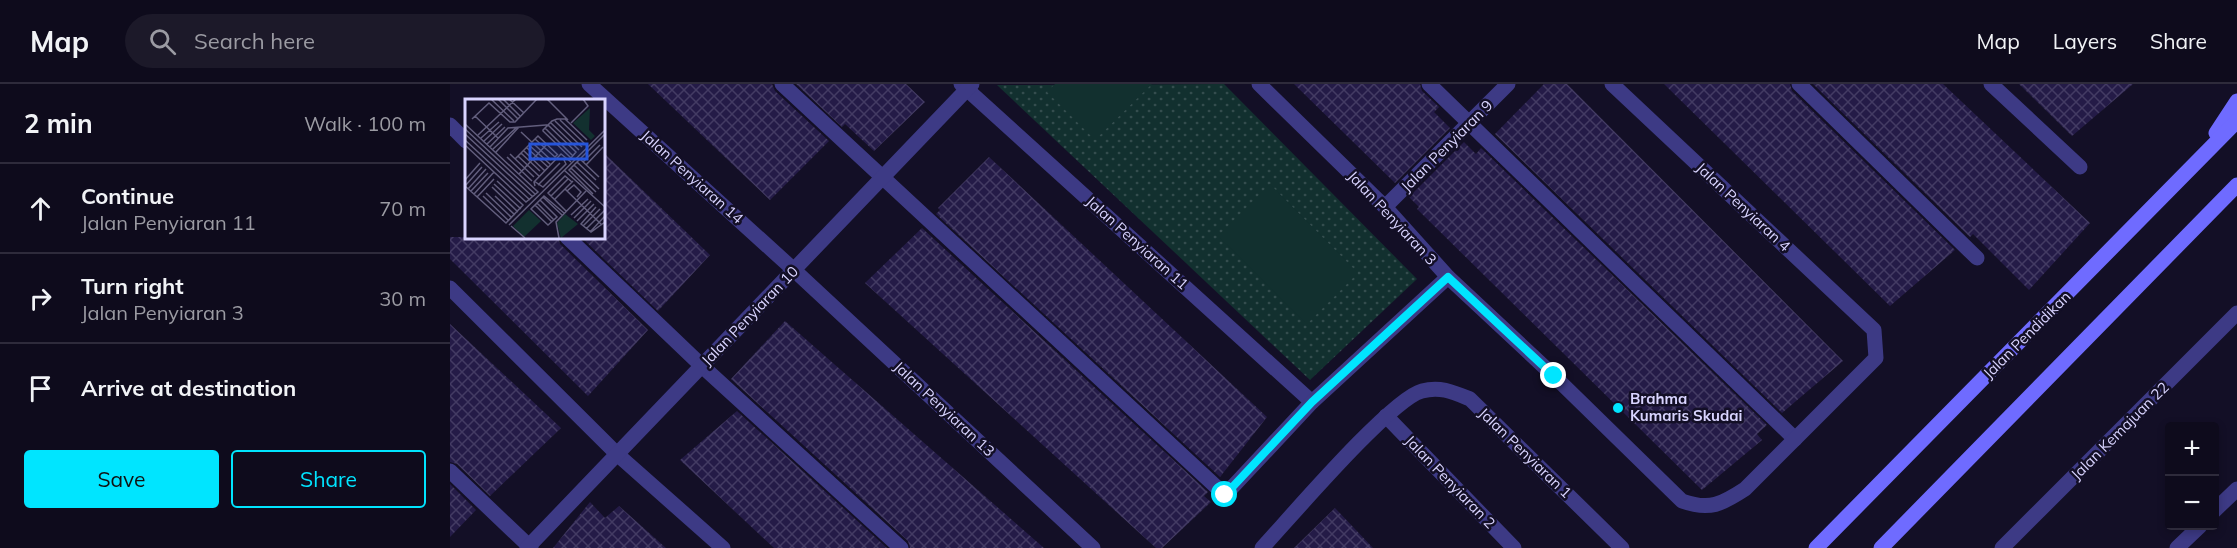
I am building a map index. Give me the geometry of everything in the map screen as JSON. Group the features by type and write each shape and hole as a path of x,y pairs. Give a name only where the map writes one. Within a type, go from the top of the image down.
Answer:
{"main road":[{"path":"2194,165 2237,101"},
{"name":"Jalan Pendidikan","path":"1816,548 2237,122"},
{"path":"1881,548 2237,185"}],"street":[{"name":"Jalan Penyiaran 14","path":"589,84 794,270"},
{"path":"782,84 1225,495 1312,402 1448,277"},
{"name":"Jalan Penyiaran 3","path":"1259,84 1385,207 1448,277 1682,501 1696,506 1720,504 1745,489 1795,440"},
{"path":"1429,84 1795,440"},
{"name":"Jalan Penyiaran 9","path":"1385,207 1508,84"},
{"name":"Jalan Penyiaran 4","path":"1612,84 1874,330 1876,358 1795,440"},
{"path":"1799,84 1977,258"},
{"path":"1991,84 2080,167"},
{"name":"Jalan Penyiaran 10","path":"529,547 883,177 966,86"},
{"name":"Jalan Penyiaran 11","path":"966,86 1312,402"},
{"path":"450,125 465,140"},
{"path":"568,238 702,366 901,548"},
{"name":"Jalan Penyiaran 13","path":"794,270 1093,548"},
{"path":"450,288 618,455 723,548"},
{"name":"Jalan Kemajuan 22","path":"2008,546 2237,313"},
{"name":"Jalan Penyiaran 1","path":"1269,546 1386,416 1419,391 1442,388 1470,399 1622,548"},
{"name":"Jalan Penyiaran 2","path":"1386,416 1514,548"},
{"path":"450,471 529,547"},
{"path":"2219,506 2237,489"},
{"path":"2177,548 2195,530"}],"green space":[{"path":"1055,84 1152,84 1095,140 1047,92"},
{"path":"1224,84 1417,279 1310,380 997,85"},
{"path":"1270,184 1358,273 1307,324 1218,236"}],"building":[{"path":"648,84 772,84 775,91 829,141 770,200"},
{"path":"796,84 906,84 925,102 874,151 845,124 842,127"},
{"path":"1294,84 1420,84 1422,91 1439,107 1434,112 1450,128 1395,183"},
{"path":"1544,84 1567,84 1843,361 1782,413 1495,134"},
{"path":"1664,84 1790,84 1792,91 1955,250 1890,306"},
{"path":"1813,84 1943,84 2090,223 2029,290 1973,234 1970,237"},
{"path":"2019,84 2133,84 2072,136"},
{"path":"1464,142 1476,154 1481,148 1767,425 1757,434 1762,440 1702,490 1417,209 1419,207 1409,197"},
{"path":"604,153 710,255 658,311 582,238 604,238"},
{"path":"989,157 1267,417 1220,477 936,214 940,210 938,208"},
{"path":"922,228 1208,492 1204,496 1211,502 1162,548 1156,548 865,283"},
{"path":"450,237 558,238 560,244 648,330 588,396 450,259"},
{"path":"785,321 1044,548 910,548 908,541 731,379"},
{"path":"450,324 561,428 490,496 457,464 450,462"},
{"path":"737,411 887,548 774,548 680,460"},
{"path":"450,484 476,510 450,537"},
{"path":"590,502 605,518 619,506 666,548 553,548"},
{"path":"1335,508 1373,548 1294,548"}],"place":[{"name":"Brahma Kumaris Skudai","path":"1618,408"}],"route":[{"path":"1225,495 1312,402 1448,277 1554,376"}]}
